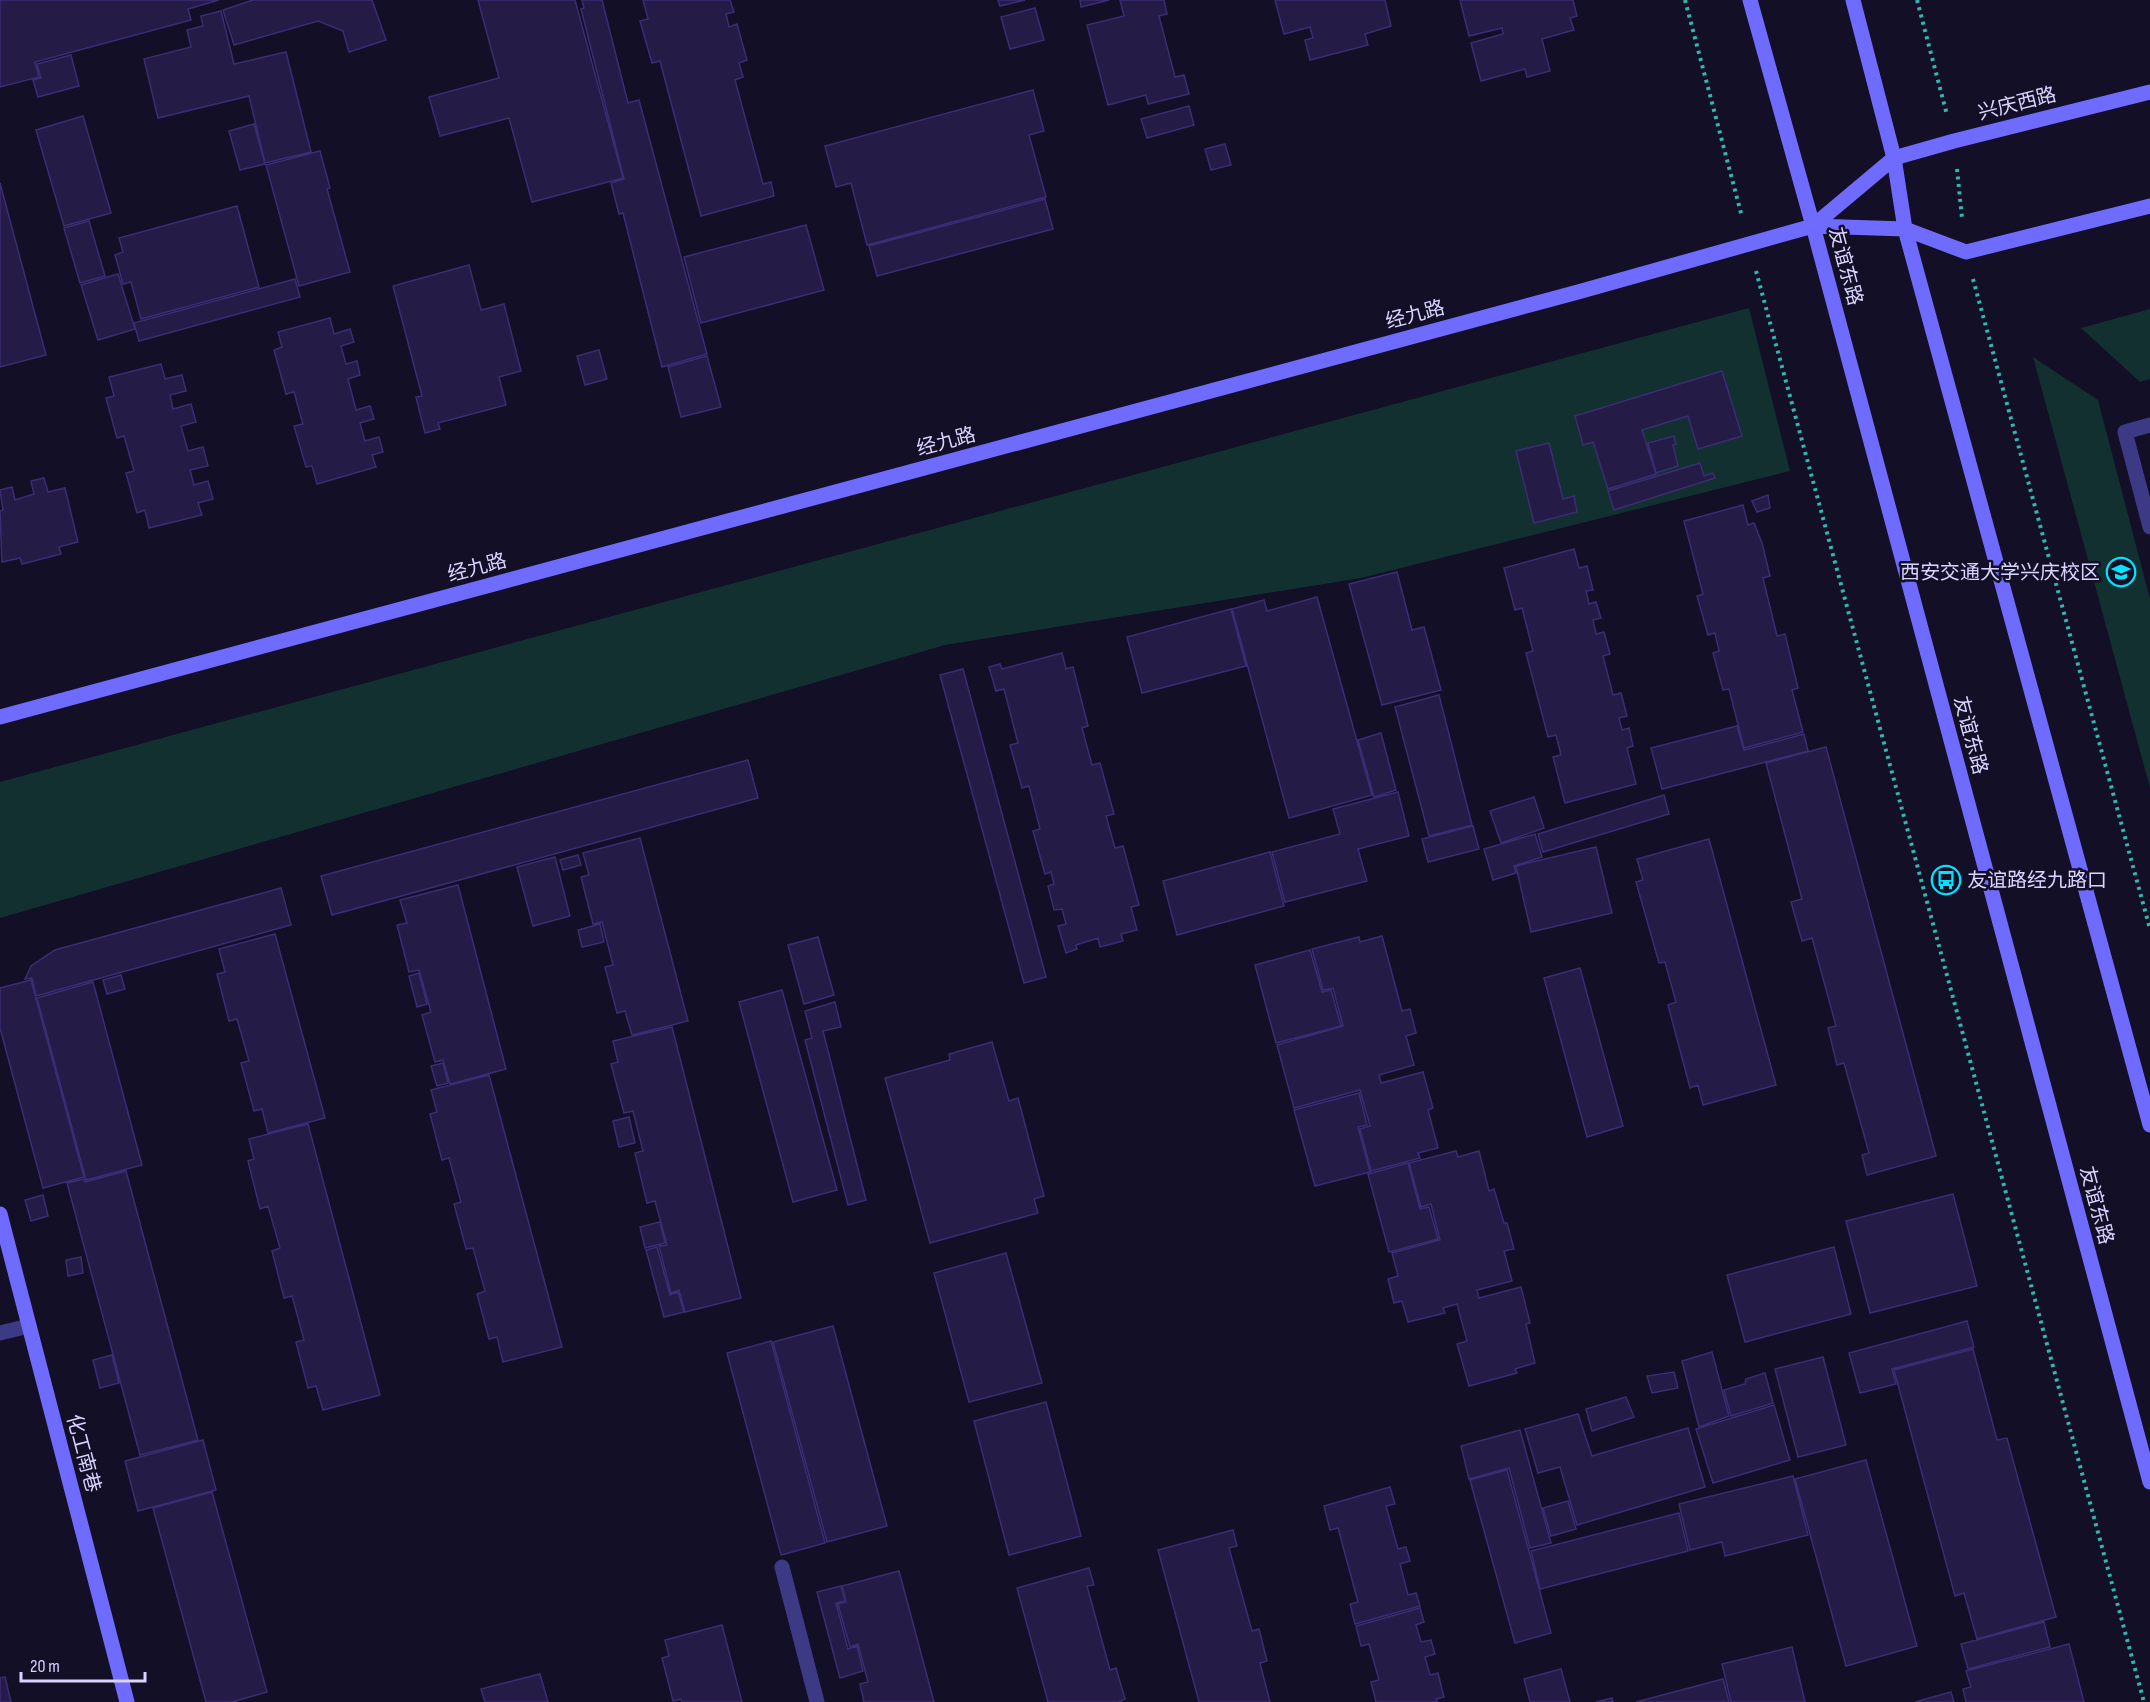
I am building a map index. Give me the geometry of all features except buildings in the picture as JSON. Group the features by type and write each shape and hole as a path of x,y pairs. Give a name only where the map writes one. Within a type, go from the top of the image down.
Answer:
{"main road":[{"name":"友谊东路","path":"1750,0 1813,226 2150,1482"},
{"path":"1853,0 1894,158 1905,229 2150,1125"},
{"name":"兴庆西路","path":"1894,158 2150,92"},
{"path":"1813,226 1894,158"},
{"path":"1905,229 1966,252 2150,206"},
{"name":"经九路","path":"0,717 1813,226 1905,229"},
{"name":"化工南巷","path":"0,1214 127,1702"}],"street":[{"path":"2150,425 2125,432 2150,527"},
{"path":"0,1333 29,1326"},
{"path":"782,1567 817,1702"}],"path":[{"path":"1685,0 1749,245 2144,1702"},
{"path":"1917,0 1954,141 1966,252 2150,929"}],"green space":[{"path":"1749,308 1790,471 1361,578 945,645 0,918 0,782"},
{"path":"2150,309 2150,379 2140,382 2081,328"},
{"path":"2033,357 2098,400 2150,599 2150,788"}],"place":[{"name":"西安交通大学兴庆校区","path":"2121,572"},
{"name":"友谊路经九路口","path":"1946,880"}]}
